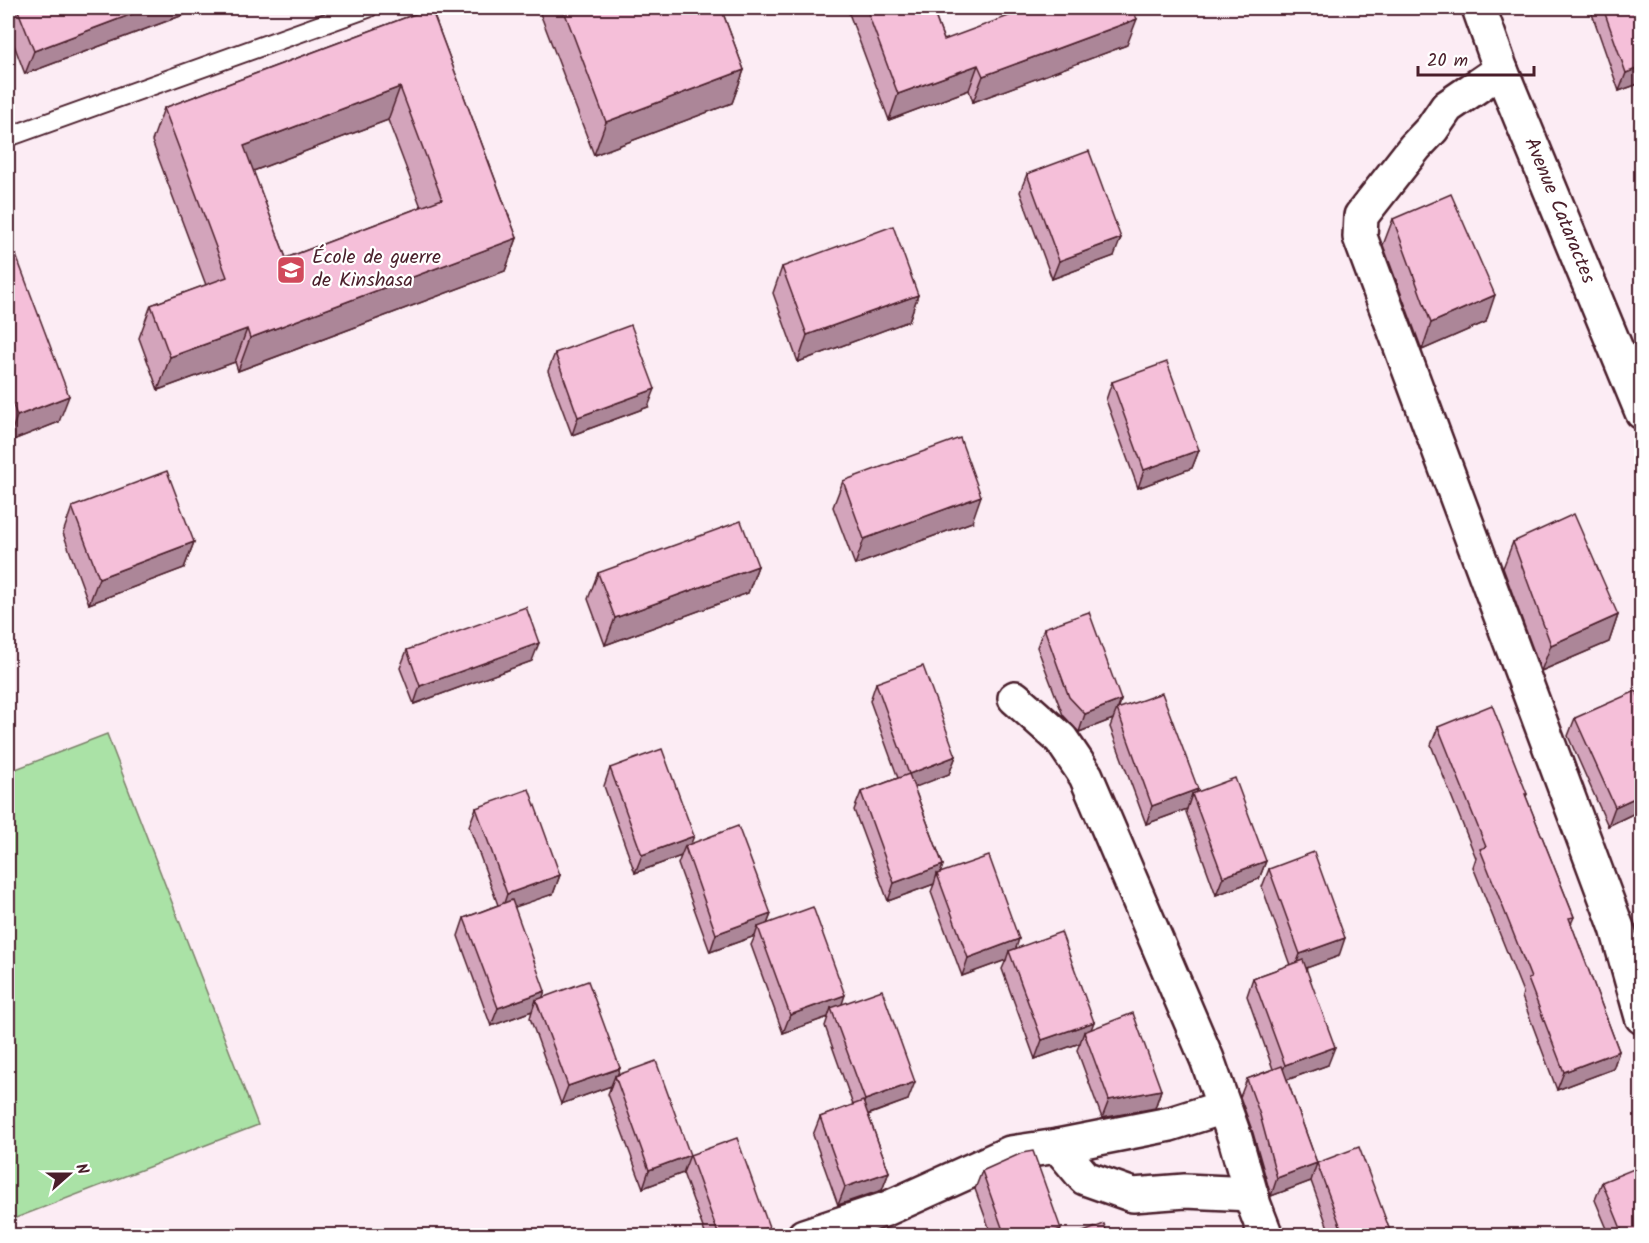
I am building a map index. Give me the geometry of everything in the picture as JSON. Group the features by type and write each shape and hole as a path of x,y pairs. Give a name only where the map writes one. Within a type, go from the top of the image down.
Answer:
{"street":[{"name":"Avenue Cataractes","path":"1479,8 1641,412"},
{"path":"1502,70 1447,107 1432,129 1361,216 1360,237 1617,928 1641,1017"},
{"path":"1015,698 1061,738 1086,776 1207,1059 1266,1236"},
{"path":"804,1236 886,1209 1010,1154 1170,1124 1224,1107"},
{"path":"1058,1146 1085,1178 1133,1195 1185,1191 1251,1194"}],"lane":[{"path":"8,137 368,8"}],"green space":[{"path":"107,734 258,1125 8,1221 8,772"}],"building":[{"path":"17,8 148,8 34,51"},
{"path":"431,8 517,238 250,338 247,329 170,357 151,305 227,277 164,108","holes":["400,87 442,199 286,258 244,146"]},
{"path":"563,8 721,8 744,70 606,122"},
{"path":"866,8 932,8 944,40 1030,8 1132,8 1137,19 983,76 978,65 898,94"},
{"path":"1603,8 1641,8 1641,67 1626,73"},
{"path":"1089,151 1121,238 1059,261 1027,174"},
{"path":"1451,194 1495,295 1431,323 1393,219"},
{"path":"893,226 918,295 807,335 782,267"},
{"path":"8,234 69,396 17,416 8,391"},
{"path":"631,325 655,389 578,417 555,353"},
{"path":"1167,362 1199,450 1144,470 1112,382"},
{"path":"960,438 981,496 864,539 843,481"},
{"path":"167,471 194,542 99,578 72,507"},
{"path":"1574,514 1618,615 1551,645 1513,542"},
{"path":"741,521 758,566 615,618 598,573"},
{"path":"526,607 539,643 420,686 407,650"},
{"path":"1089,612 1121,700 1085,714 1069,697 1044,628"},
{"path":"923,666 956,756 909,774 876,683"},
{"path":"1636,691 1641,702 1641,795 1615,807 1575,718"},
{"path":"1162,693 1198,789 1152,806 1117,709"},
{"path":"1492,705 1574,917 1569,918 1619,1051 1564,1072 1528,979 1531,978 1480,849 1486,847 1438,727"},
{"path":"662,749 694,836 642,855 610,768"},
{"path":"909,774 943,865 894,883 861,792"},
{"path":"1235,778 1266,861 1223,877 1192,794"},
{"path":"529,789 560,875 507,894 476,808"},
{"path":"738,826 771,914 716,934 685,846"},
{"path":"1314,852 1345,938 1300,954 1269,869"},
{"path":"989,856 1019,939 968,958 937,874"},
{"path":"512,900 545,991 498,1008 464,918"},
{"path":"813,907 845,995 790,1015 758,927"},
{"path":"1061,932 1094,1022 1042,1040 1009,951"},
{"path":"1303,960 1335,1047 1285,1065 1253,978"},
{"path":"588,981 620,1068 568,1086 536,1000"},
{"path":"882,990 915,1082 865,1100 831,1008"},
{"path":"1133,1013 1161,1090 1109,1100 1084,1032"},
{"path":"656,1061 690,1155 649,1170 615,1076"},
{"path":"1282,1066 1317,1163 1277,1178 1260,1115 1247,1079"},
{"path":"863,1101 889,1172 845,1187 820,1117"},
{"path":"737,1138 769,1227 745,1236 719,1236 690,1155"},
{"path":"1359,1147 1392,1236 1344,1236 1317,1163"},
{"path":"1033,1151 1061,1229 1043,1236 1005,1236 982,1171 1022,1153"},
{"path":"1641,1166 1641,1236 1624,1236 1602,1182"},
{"path":"1104,1224 1108,1236 1073,1236"},
{"path":"1436,1230 1438,1236 1421,1236"}],"place":[{"name":"École de guerre de Kinshasa","path":"291,270"}]}
